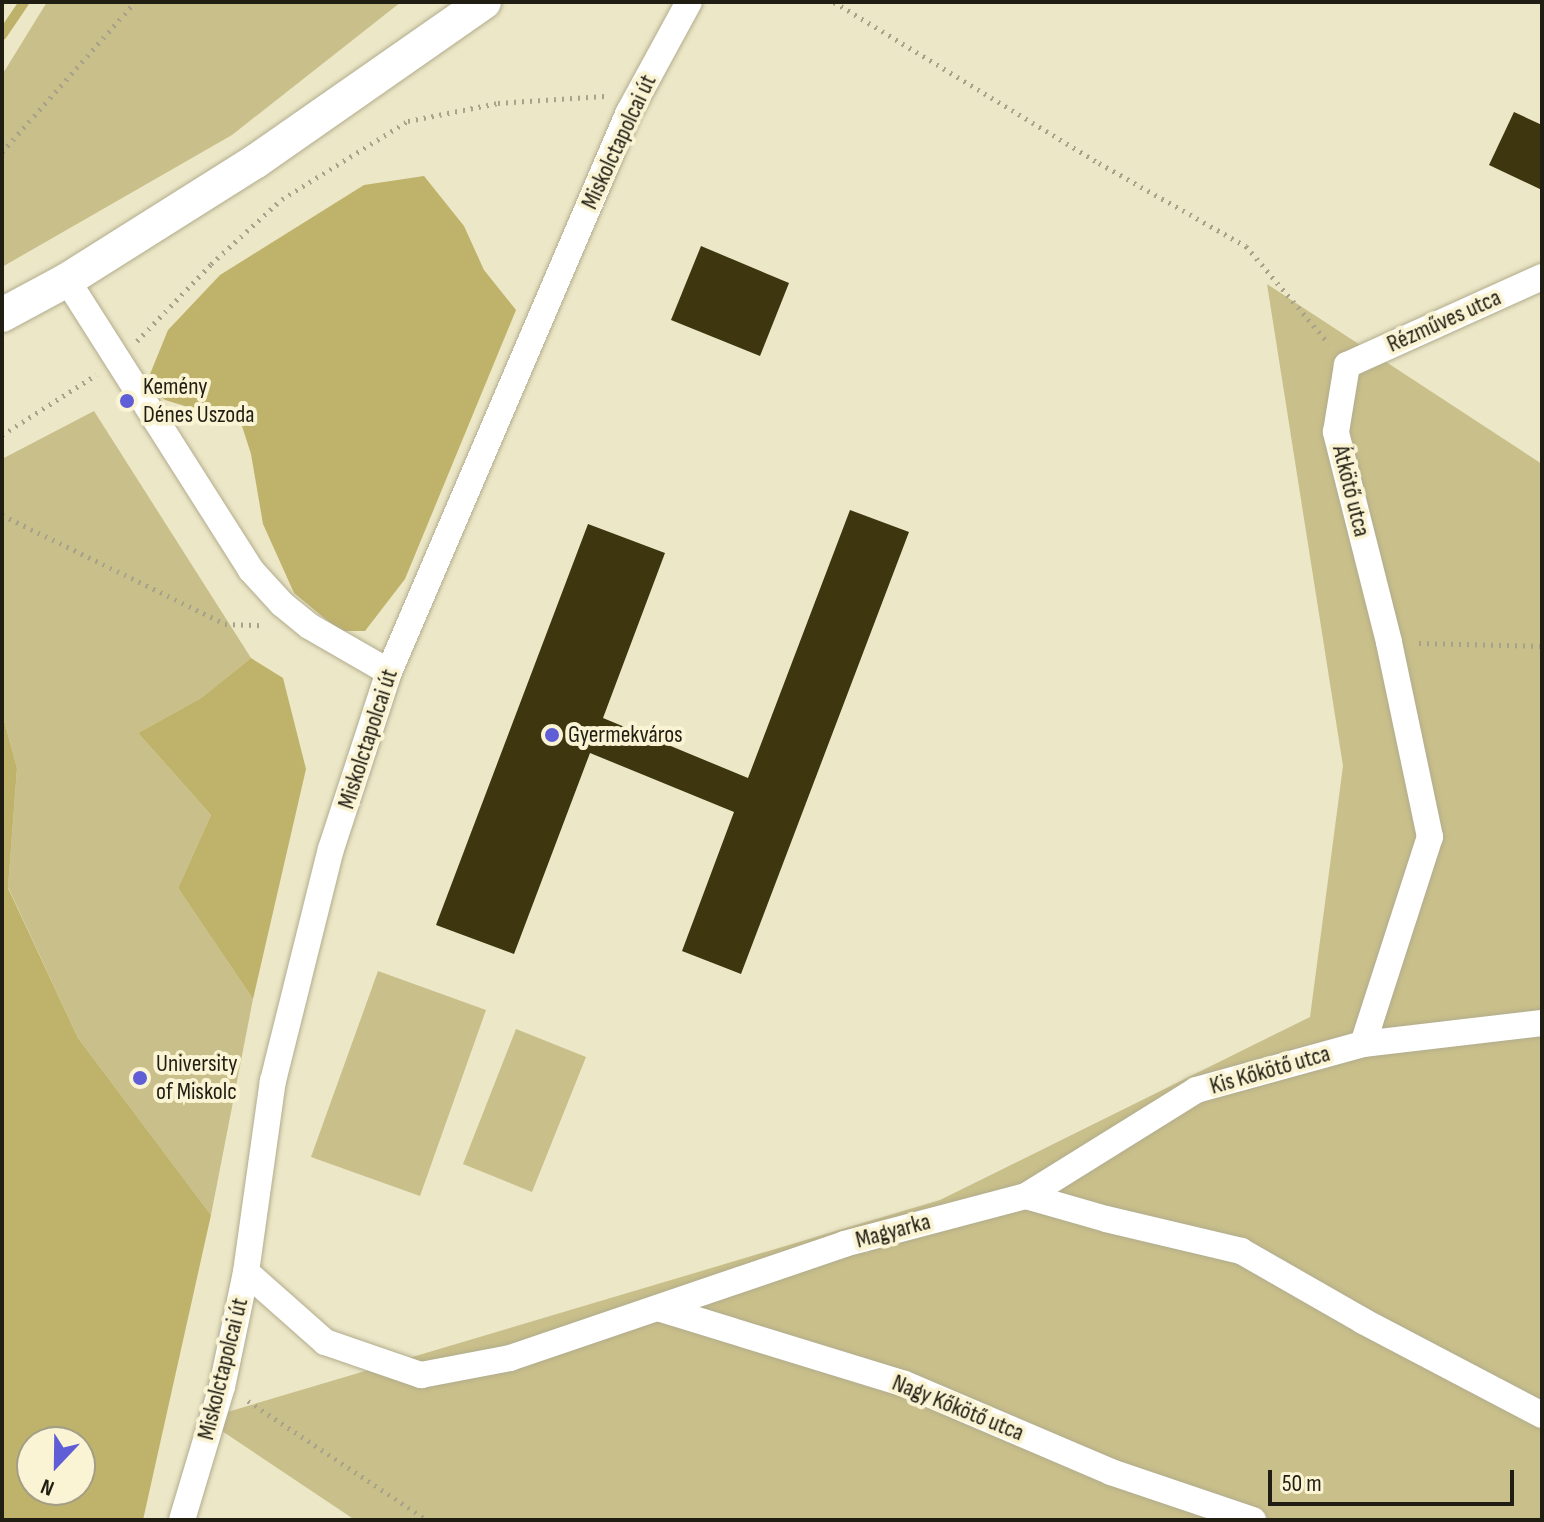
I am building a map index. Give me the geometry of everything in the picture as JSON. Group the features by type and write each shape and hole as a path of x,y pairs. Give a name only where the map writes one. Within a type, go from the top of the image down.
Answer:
{"street":[{"path":"2,315 67,280 256,161 484,2"},
{"name":"Miskolctapolcai út","path":"182,1520 222,1387 246,1272 273,1081 331,849 389,672 638,96 689,2"},
{"name":"Rézműves utca","path":"1347,365 1542,277"},
{"path":"67,280 226,533 282,604 309,626 389,672"},
{"name":"Átkötő utca","path":"1347,365 1336,432 1389,642 1430,837 1363,1044"},
{"name":"Kis Kőkötő utca","path":"1026,1196 1196,1090 1363,1044 1542,1023"},
{"name":"Magyarka","path":"246,1272 325,1342 421,1375 510,1358 844,1244 1026,1196 1241,1251 1363,1321 1542,1415"},
{"name":"Nagy Kőkötő utca","path":"658,1308 905,1384 1111,1472 1253,1520"}],"path":[{"path":"2,152 135,2"},
{"path":"834,2 1099,163 1246,246 1347,365"},
{"path":"2,435 119,360 211,264 282,199 408,121 498,103 638,96"},
{"path":"2,515 225,624 260,626 282,604"},
{"path":"1389,642 1542,646"},
{"path":"222,1387 271,1413 427,1520"}],"shaded area":[{"path":"47,2 401,2 232,135 2,267 2,75"},
{"path":"424,176 464,226 484,270 516,310 405,579 365,631 340,631 294,593 263,524 251,454 241,423 165,400 146,384 168,330 220,275 364,185"},
{"path":"1267,284 1542,464 1542,1520 355,1520 204,1419 940,1200 1310,1017 1343,766"},
{"path":"94,411 251,658 201,698 138,733 211,815 178,888 253,999 211,1215 78,1038 8,887 17,768 2,713 2,459"},
{"path":"251,658 283,678 306,769 253,999 178,888 211,815 138,733 201,698"},
{"path":"2,713 17,768 8,888 78,1038 211,1215 143,1520 2,1520"},
{"path":"378,971 486,1010 420,1196 311,1157"},
{"path":"516,1029 586,1057 532,1192 463,1164"}],"building":[{"path":"1514,112 1542,125 1542,190 1489,165"},
{"path":"701,246 789,283 760,356 671,320"},
{"path":"850,510 909,532 741,974 682,951 734,812 590,753 514,954 436,925 588,524 665,553 603,718 748,778"}],"waterway":[{"path":"2,35 24,2"}],"place":[{"name":"Kemény Dénes Uszoda","path":"127,401"},
{"name":"Gyermekváros","path":"552,735"},
{"name":"University of Miskolc","path":"140,1078"}]}
